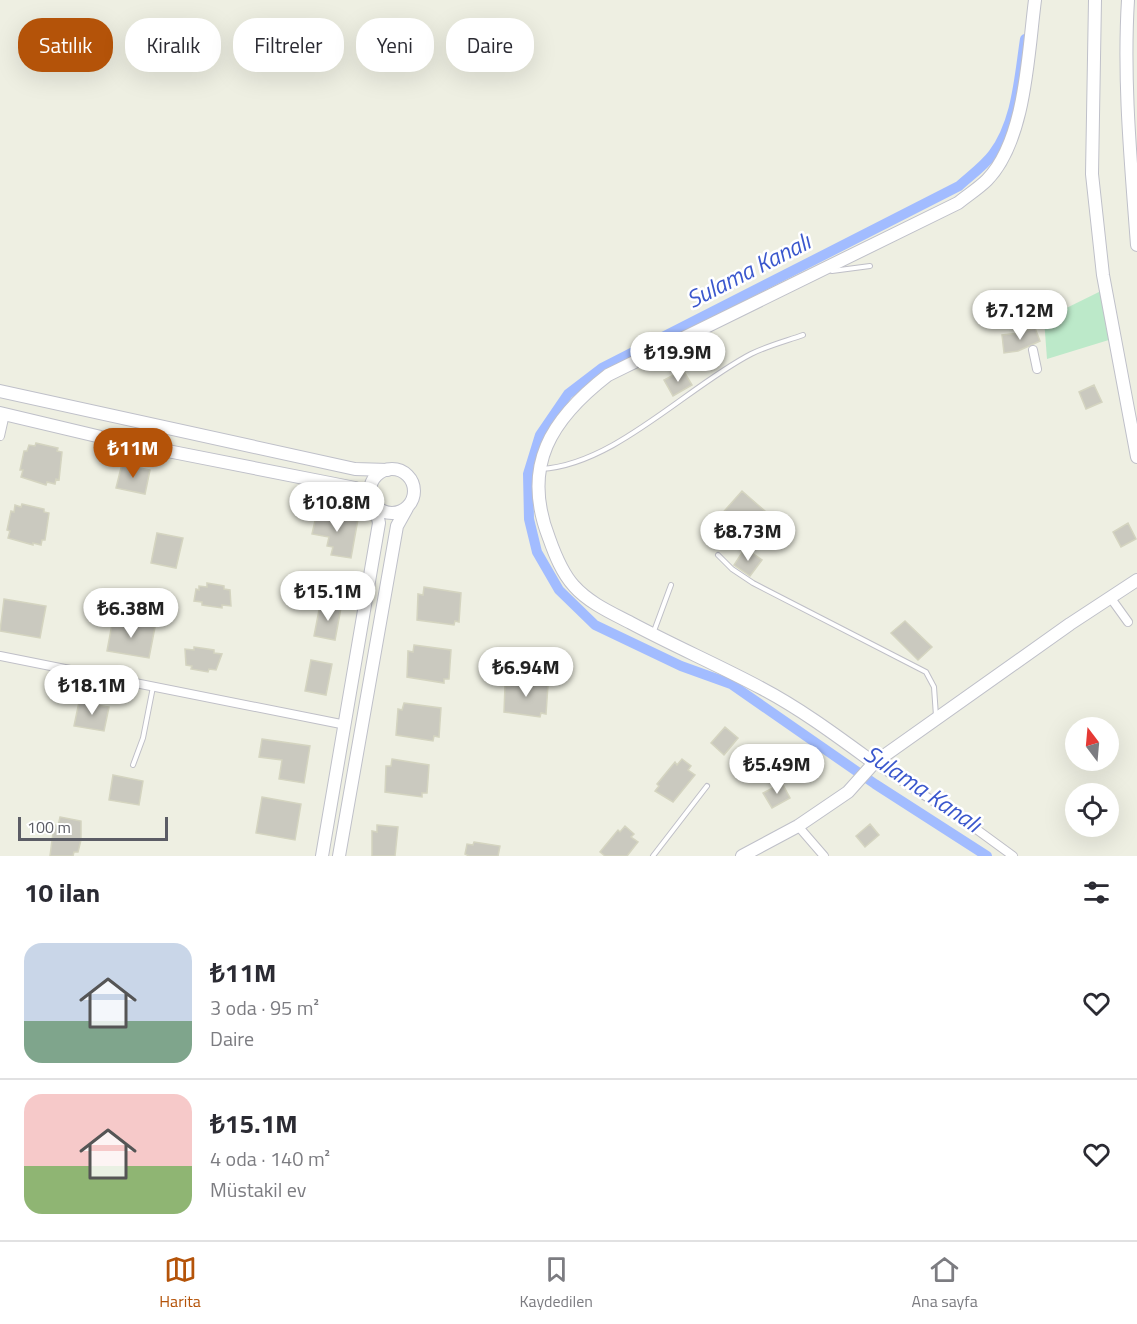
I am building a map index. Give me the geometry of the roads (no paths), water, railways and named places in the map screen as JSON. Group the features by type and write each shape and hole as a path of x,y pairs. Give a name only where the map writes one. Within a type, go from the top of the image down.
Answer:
{"main road":[{"path":"871,766 777,696 653,635 603,608 575,587 544,525 538,493 538,470 547,446 562,420 584,393 608,375 958,203 987,180 1011,140 1035,0"},
{"path":"1095,0 1092,174 1103,274 1137,457"},
{"path":"1128,0 1126,41 1129,128 1137,245"},
{"path":"0,391 355,469 402,471 412,482 414,495 397,526 340,856"},
{"path":"3,413 122,442 355,488 387,512 394,513 407,508"},
{"path":"322,856 379,523 370,490 375,477 388,470"},
{"path":"742,856 798,826 855,784 871,766 1137,580"}],"street":[{"path":"1034,350 1037,369"},
{"path":"0,436 3,413"},
{"path":"1110,597 1128,622"},
{"path":"0,656 346,725"},
{"path":"871,766 1013,856"},
{"path":"798,826 824,856"}],"lane":[{"path":"814,272 870,266"},
{"path":"538,470 553,469 575,462 607,447 637,430 752,354 803,335"},
{"path":"718,555 732,569 753,583 926,672 937,700 936,720"},
{"path":"653,635 671,585"},
{"path":"133,765 143,738 153,687"},
{"path":"653,856 707,786"}],"waterway":[{"name":"Sulama Kanalı","path":"987,856 875,784 731,684 681,666 595,625 559,590 537,552 529,519 528,474 540,435 568,394 602,368 959,186 977,171 993,154 1007,128 1016,99 1025,39"}]}
